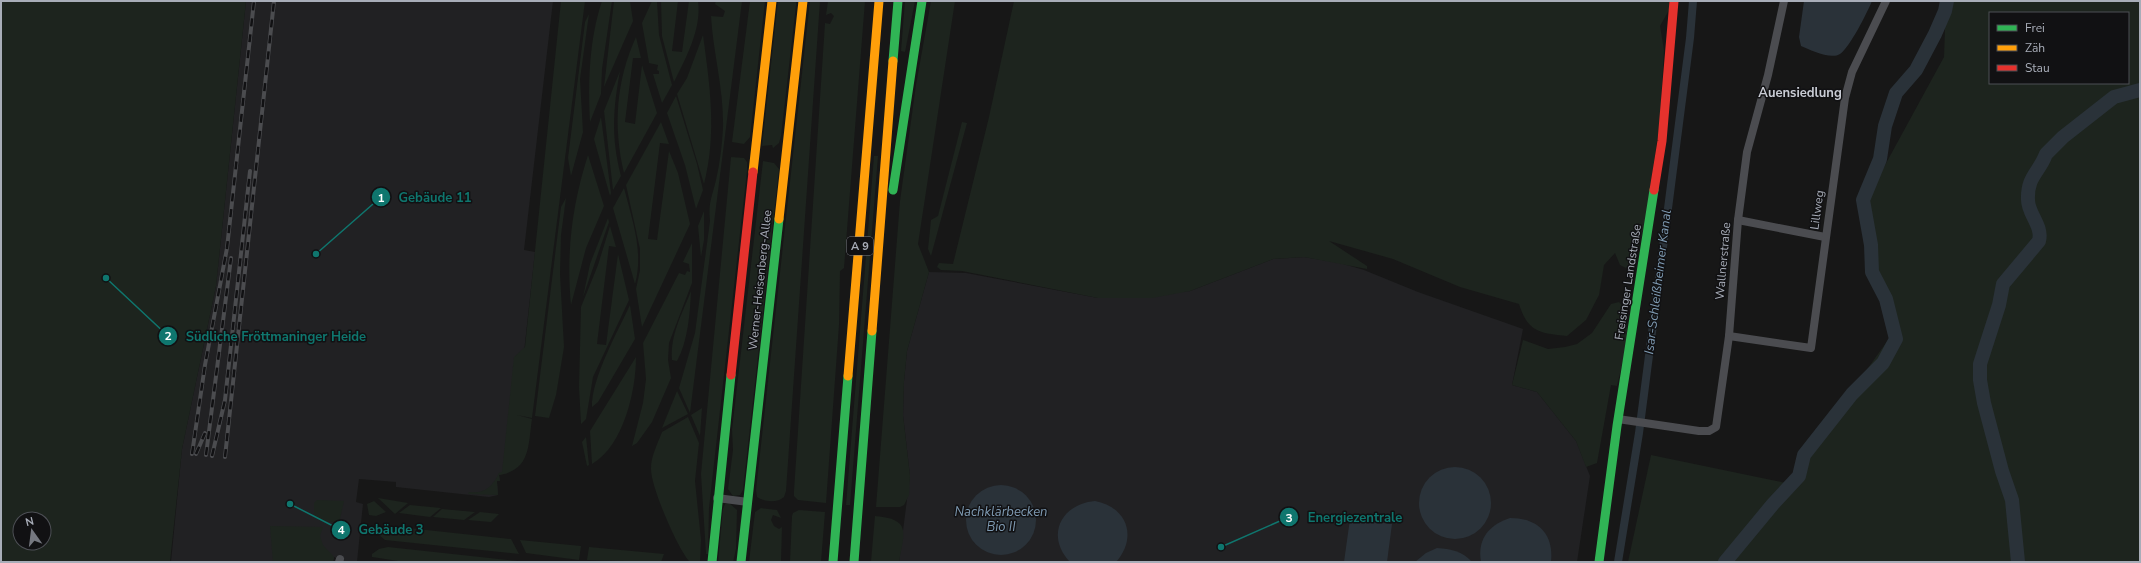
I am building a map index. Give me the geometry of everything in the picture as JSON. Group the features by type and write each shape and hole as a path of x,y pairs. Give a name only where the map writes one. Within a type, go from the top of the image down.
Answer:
{"main road":[{"name":"Werner-Heisenberg-Allee","path":"712,561 717,498 772,1"},
{"name":"Werner-Heisenberg-Allee","path":"741,562 803,1"},
{"name":"A 9","path":"833,562 879,1"},
{"name":"A 9","path":"854,562 898,1"},
{"path":"875,280 886,260 894,173 922,1"},
{"name":"Freisinger Landstraße","path":"1599,562 1618,419 1662,141 1674,3"}],"street":[{"name":"Wallnerstraße","path":"1618,419 1699,431 1709,431 1716,427 1729,336 1738,220 1747,152 1768,75 1784,1"},
{"name":"Lillweg","path":"1729,336 1811,348 1845,98 1852,72 1886,1"},
{"path":"1738,220 1825,237"},
{"path":"717,498 748,502"}],"shaded area":[{"path":"1,1 246,1 216,286 182,449 170,562 1,562"},
{"path":"246,1 553,1 524,250 535,252 517,416 508,473 499,475 500,481 497,481 498,495 489,497 396,487 396,482 359,479 356,502 363,504 357,562 344,562 334,557 333,562 171,562 182,449 216,286"},
{"path":"561,1 585,1 532,418 517,415 532,419 528,447 526,455 517,468 499,475 500,481 497,481 498,495 468,494 469,492 484,491 491,486 499,473 502,472 514,357 525,347"},
{"path":"602,1 612,1 602,69 601,94 590,122 590,61 594,31"},
{"path":"614,1 630,1 633,21 604,87"},
{"path":"652,1 657,1 659,35 672,85 662,103 653,74 659,74 659,71 657,70 658,65 649,63 642,23"},
{"path":"661,1 678,1 672,51 682,52 689,1 698,1 698,22 692,43 674,82 662,36"},
{"path":"716,1 742,1 690,413 679,388 695,333 710,221 710,205 719,167 723,128 722,99 711,16 723,17 725,11 715,4"},
{"path":"750,1 765,1 750,137 744,144 732,142"},
{"path":"778,1 796,1 796,5 781,136 779,143 773,148 772,145 762,146"},
{"path":"810,1 820,1 786,491 784,497 781,499 771,501 763,500 757,497 756,490"},
{"path":"828,1 865,1 844,268 840,271 839,325 826,503 798,500 794,496 794,491 825,23 830,24 834,16 831,13 826,15"},
{"path":"905,1 915,1 905,52 901,51"},
{"path":"931,1 955,1 918,244 929,272 907,351 904,381 903,415 910,476 909,495 904,505 900,507 876,507 900,201 916,85"},
{"path":"1014,1 1669,1 1669,10 1660,26 1664,50 1660,121 1645,223 1634,264 1626,268 1620,265 1615,253 1604,265 1599,295 1586,320 1567,336 1550,334 1537,330 1531,326 1523,314 1519,304 1460,287 1393,259 1329,241 1367,266 1367,269 1304,257 1273,259 1190,291 1152,298 1098,298 962,271 941,270 937,267 939,263 953,264 989,117"},
{"path":"1946,1 2140,1 2140,562 1628,562 1651,455 1786,483 1893,333 1860,211 1944,57"},
{"path":"589,14 580,79 583,132 571,176 568,158 585,22"},
{"path":"703,35 711,110 710,147 704,184 677,94 687,78"},
{"path":"636,37 641,58 633,58 625,122 635,124 642,65 657,113 624,173 618,138 618,104 624,70"},
{"path":"620,71 616,98 614,136 621,176 613,190 604,111"},
{"path":"676,96 697,164 703,190 696,209 685,165 667,113"},
{"path":"601,117 611,193 610,196 594,139"},
{"path":"661,122 669,144 660,143 648,239 657,240 669,151 678,173 690,224 642,327 636,289 640,270 640,249 626,185"},
{"path":"962,122 967,123 931,256 928,249 931,220 938,216"},
{"path":"588,155 604,206 586,248 571,305 569,267 574,211 582,174"},
{"path":"874,156 878,156 850,505 846,505"},
{"path":"731,157 744,158 747,162 747,171 709,508 708,554 706,554 701,474"},
{"path":"763,161 774,163 779,169 743,490 740,495 733,496 728,489 733,450 732,430"},
{"path":"624,188 638,248 635,284 613,208"},
{"path":"566,198 561,235 560,274 564,347 556,395 549,418 535,416 561,207"},
{"path":"704,211 704,240 701,257 698,226"},
{"path":"608,218 609,222 583,297 590,264"},
{"path":"610,226 616,247 609,246 597,344 606,345 618,254 629,300 593,377 586,419 581,424 579,387 581,307 598,265"},
{"path":"692,243 692,283 669,343 668,360 671,378 652,422 637,443 632,446 643,403 646,379 643,343 679,273 685,275 687,271 690,272 689,264 683,262"},
{"path":"1304,257 1340,263 1364,270 1418,292 1523,329 1512,385 1537,392 1576,441 1590,476 1577,562 899,562 910,476 903,415 907,351 929,272 966,273 1098,298 1190,291 1273,259"},
{"path":"691,291 689,318 684,345 677,361 672,360 675,333"},
{"path":"1619,302 1627,319 1624,354 1617,386 1611,385 1597,463 1586,467 1576,441 1537,392 1512,385 1523,340 1548,349 1577,344 1592,333 1611,304"},
{"path":"630,305 635,339 598,402 592,407 593,396 600,369"},
{"path":"636,357 634,385 626,416 612,444 603,455 592,464 590,431"},
{"path":"677,391 688,414 662,428"},
{"path":"702,408 700,436 691,415"},
{"path":"688,417 699,443 695,481 701,540 700,562 690,562 679,545 660,502 655,488 651,468 653,454 662,432"},
{"path":"586,437 589,465 587,466 582,442"},
{"path":"378,498 408,503 395,514"},
{"path":"317,500 344,501 339,523 319,520 314,516 314,503"},
{"path":"374,501 386,512 376,516 369,515 367,504"},
{"path":"729,503 737,510 736,549 733,562 718,562 723,509 725,504"},
{"path":"410,505 441,508 430,517 399,513"},
{"path":"761,508 777,510 781,518 773,515 771,520 774,526 779,529 782,527 781,562 749,562 755,512"},
{"path":"442,509 475,512 464,520 433,517"},
{"path":"799,510 825,512 821,562 790,562 792,516 793,513"},
{"path":"480,512 499,514 491,522 468,520"},
{"path":"875,516 895,520 903,529 903,543 899,562 871,562"},
{"path":"270,526 323,527 320,536 323,545 334,557 333,562 273,562"},
{"path":"389,526 511,539 519,554 385,540 379,535 380,532"},
{"path":"520,540 581,546 579,560 526,553"},
{"path":"388,547 527,562 405,562 372,557 372,554 379,549"},
{"path":"589,547 664,554 661,562 587,560"}],"water":[{"path":"1804,1 1872,1 1849,44 1840,54 1831,56 1820,54 1801,46 1799,37"},
{"path":"1455,467 1475,473 1485,483 1491,503 1485,523 1475,533 1455,539 1435,533 1425,523 1419,503 1425,483 1435,473"},
{"name":"Nachklärbecken Bio II","path":"1001,485 1014,488 1026,495 1033,507 1036,520 1033,533 1026,545 1014,552 1001,555 988,552 976,545 969,533 966,520 969,507 976,495 988,488"},
{"name":"Nachklärbecken Bio II","path":"1095,501 1106,504 1122,516 1126,524 1127,533 1123,552 1116,562 1070,562 1063,552 1059,542 1058,532 1060,523 1073,508 1083,503"},
{"path":"1510,518 1528,521 1536,524 1542,529 1550,543 1551,562 1481,562 1481,546 1486,534 1496,525"},
{"path":"1350,519 1392,524 1387,562 1344,562"},
{"path":"1437,548 1456,551 1464,555 1472,562 1415,562 1426,553"}],"waterway":[{"name":"Isar-Schleißheimer Kanal","path":"1618,562 1639,433 1690,38 1693,1"},
{"path":"1725,562 1773,504 1799,476 1804,455 1852,394 1883,363 1896,339 1886,299 1872,272 1871,245 1863,200 1880,159 1885,126 1896,93 1916,70 1935,34 1945,11 1947,1"},
{"path":"2018,562 2012,500 2002,471 1984,403 1980,380 1980,364 1999,305 2003,284 2039,241 2039,230 2030,210 2028,192 2031,180 2046,154 2063,137 2114,97 2140,90"}],"railway":[{"path":"192,454 205,365 227,248 254,1"},
{"path":"225,457 274,1"},
{"path":"212,456 225,400 250,171"},
{"path":"206,455 231,258"},
{"path":"196,454 205,433"}],"traffic: fast":[{"path":"893,61 898,1"},
{"path":"893,190 922,1"},
{"path":"1599,562 1617,426 1654,190"},
{"path":"741,562 779,219"},
{"path":"854,562 872,331"},
{"path":"712,562 731,375"},
{"path":"833,562 848,376"}],"traffic: slow":[{"path":"753,172 772,1"},
{"path":"779,219 803,1"},
{"path":"848,376 879,1"},
{"path":"872,331 893,61"}],"traffic: jam":[{"path":"1654,190 1662,141 1674,1"},
{"path":"731,375 753,172"}],"place":[{"name":"Gebäude 11","path":"316,254"},
{"name":"Südliche Fröttmaninger Heide","path":"106,278"},
{"name":"Gebäude 3","path":"290,504"},
{"name":"Energiezentrale","path":"1221,547"}],"district":[{"name":"Auensiedlung","path":"1800,93"}]}
